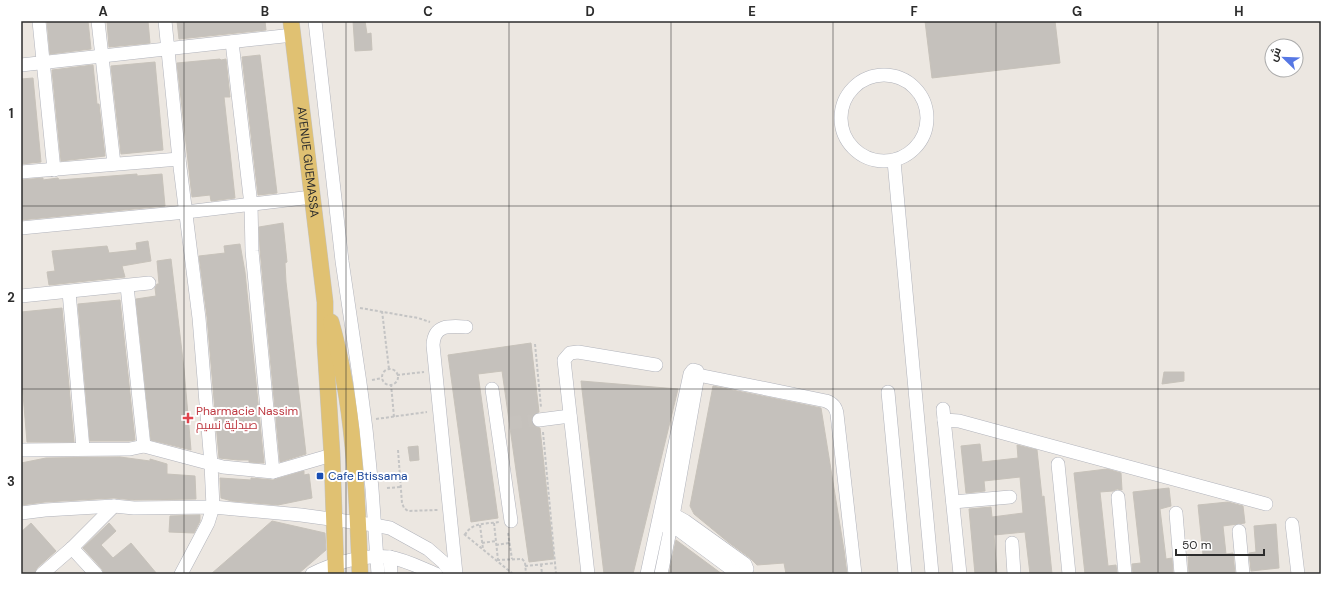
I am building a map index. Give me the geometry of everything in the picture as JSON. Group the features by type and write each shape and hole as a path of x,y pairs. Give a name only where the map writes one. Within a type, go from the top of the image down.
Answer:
{"main road":[{"name":"AVENUE GUEMASSA","path":"292,28 325,302 325,349 332,455 335,569"},
{"name":"AVENUE GUEMASSA","path":"325,302 335,338 349,412 357,491 360,566"}],"street":[{"path":"39,21 54,170"},
{"path":"98,21 114,164"},
{"path":"165,21 179,159 199,318 213,507 208,523 181,574"},
{"path":"315,21 348,306 365,421 378,574"},
{"path":"21,65 232,42 292,28"},
{"path":"232,42 251,205 252,251 273,472"},
{"path":"885,74 906,80 915,86 922,95 926,106 928,118 927,130 922,140 914,150 905,157 894,161 883,162 872,160 862,155 853,149 843,132 841,114 847,95 854,86 873,76 885,74"},
{"path":"21,172 179,159"},
{"path":"894,161 932,574"},
{"path":"21,228 186,212 312,197"},
{"path":"21,296 149,283"},
{"path":"127,286 144,446"},
{"path":"69,292 83,448"},
{"path":"456,574 433,340 438,331 447,326 466,327"},
{"path":"588,574 564,360 570,353 578,352 656,365"},
{"path":"647,574 666,520 698,375 826,401 830,402 835,407 855,574"},
{"path":"492,389 503,424 508,521"},
{"path":"888,392 905,574"},
{"path":"960,574 943,415 959,421 1266,504"},
{"path":"541,419 570,416"},
{"path":"21,450 68,450 83,448 130,449 144,446 223,467 273,472 332,455"},
{"path":"1058,464 1069,574"},
{"path":"952,502 1010,497"},
{"path":"1118,497 1125,574"},
{"path":"21,513 114,506 134,508 213,507 302,515 358,522 390,528 428,549 443,562 452,574"},
{"path":"42,574 72,548 114,506"},
{"path":"1176,513 1182,574"},
{"path":"661,574 666,520"},
{"path":"666,520 738,574"},
{"path":"666,520 685,521 745,564 747,569 743,574"},
{"path":"1292,524 1298,574"},
{"path":"1239,531 1243,574"},
{"path":"1012,543 1014,574"},
{"path":"72,548 96,574"},
{"path":"312,574 360,566 376,556 406,562 436,574"},
{"path":"390,558 391,574"}],"path":[{"path":"348,306 418,318 442,328"},
{"path":"382,311 389,369"},
{"path":"535,344 556,574"},
{"path":"389,369 394,370 397,375 396,381 391,384 385,383 382,378 384,372 389,369"},
{"path":"397,375 435,370"},
{"path":"391,384 394,417"},
{"path":"365,421 439,410"},
{"path":"398,450 403,506 406,510 449,510"},
{"path":"387,488 401,487"},
{"path":"465,535 473,526 508,521 509,543 512,559"},
{"path":"494,523 497,560"},
{"path":"451,524 513,574"},
{"path":"480,525 483,550"},
{"path":"482,543 496,541"},
{"path":"496,545 509,543"},
{"path":"497,560 522,559 524,561 526,574"},
{"path":"525,566 555,563"},
{"path":"541,564 542,574"}],"building":[{"path":"47,21 88,21 91,49 50,54"},
{"path":"107,21 148,21 150,43 109,47"},
{"path":"177,21 265,21 266,30 179,39"},
{"path":"353,21 365,21 367,34 371,33 372,50 355,51"},
{"path":"925,21 1055,21 1060,63 932,78"},
{"path":"260,55 277,193 258,195 242,57"},
{"path":"226,59 230,97 224,97 235,198 211,201 210,195 192,197 177,63"},
{"path":"155,62 163,150 121,154 111,66"},
{"path":"93,65 105,156 61,161 52,70"},
{"path":"33,78 41,162 21,164 21,79"},
{"path":"137,174 137,176 162,174 165,206 21,220 21,180 58,178 59,180"},
{"path":"283,223 287,262 285,263 286,282 306,454 280,462 259,227"},
{"path":"148,241 151,261 122,266 125,277 49,285 47,272 55,271 52,251 107,246 109,253 137,250 136,243"},
{"path":"240,244 245,272 264,463 249,462 249,460 219,458 207,317 199,256 225,253 224,246"},
{"path":"171,259 184,369 191,450 151,440 136,299 156,296 155,288 157,284 159,284 157,261"},
{"path":"120,300 135,440 90,441 78,304"},
{"path":"62,308 74,442 27,442 21,370 21,312"},
{"path":"531,343 539,412 534,414 531,421 533,425 540,428 554,559 529,562 502,371 478,374 498,518 471,522 448,355"},
{"path":"1164,372 1184,372 1184,381 1162,384"},
{"path":"581,381 678,389 633,574 604,574"},
{"path":"713,386 821,408 847,574 786,574 784,563 757,565 694,514 690,506"},
{"path":"980,444 982,462 1018,458 1017,445 1037,450 1042,497 1044,496 1052,574 1030,574 1025,532 994,535 997,574 975,574 969,509 991,507 992,517 1023,513 1020,477 984,481 985,491 966,493 961,446"},
{"path":"418,446 419,460 410,461 408,447"},
{"path":"120,457 150,461 150,459 167,464 167,474 195,476 196,499 134,500 114,498 21,505 21,463 46,458"},
{"path":"1107,469 1121,473 1122,490 1117,489 1113,491 1100,492 1108,566 1116,565 1117,574 1085,574 1074,473"},
{"path":"304,471 304,475 309,474 312,498 278,505 232,501 221,498 220,478 273,480"},
{"path":"1169,488 1171,506 1160,509 1166,559 1172,558 1173,574 1133,574 1132,564 1141,563 1133,492"},
{"path":"1228,502 1243,506 1245,523 1223,526 1226,554 1233,553 1235,574 1189,574 1188,557 1203,555 1198,505"},
{"path":"200,515 200,521 194,533 169,532 170,516"},
{"path":"272,521 325,533 326,550 298,574 211,574"},
{"path":"31,523 56,551 37,568 34,574 21,574 21,532"},
{"path":"109,523 116,531 101,545 113,558 131,543 157,574 104,574 102,569 83,548"},
{"path":"1276,524 1279,568 1251,571 1249,553 1256,552 1254,526"},
{"path":"676,540 722,574 669,574"}],"tunnel":[{"path":"509,423 539,420"}],"place":[{"name":"Pharmacie Nassim صيدلية نسيم","path":"188,418"},
{"name":"Cafe Btissama","path":"320,476"}]}
